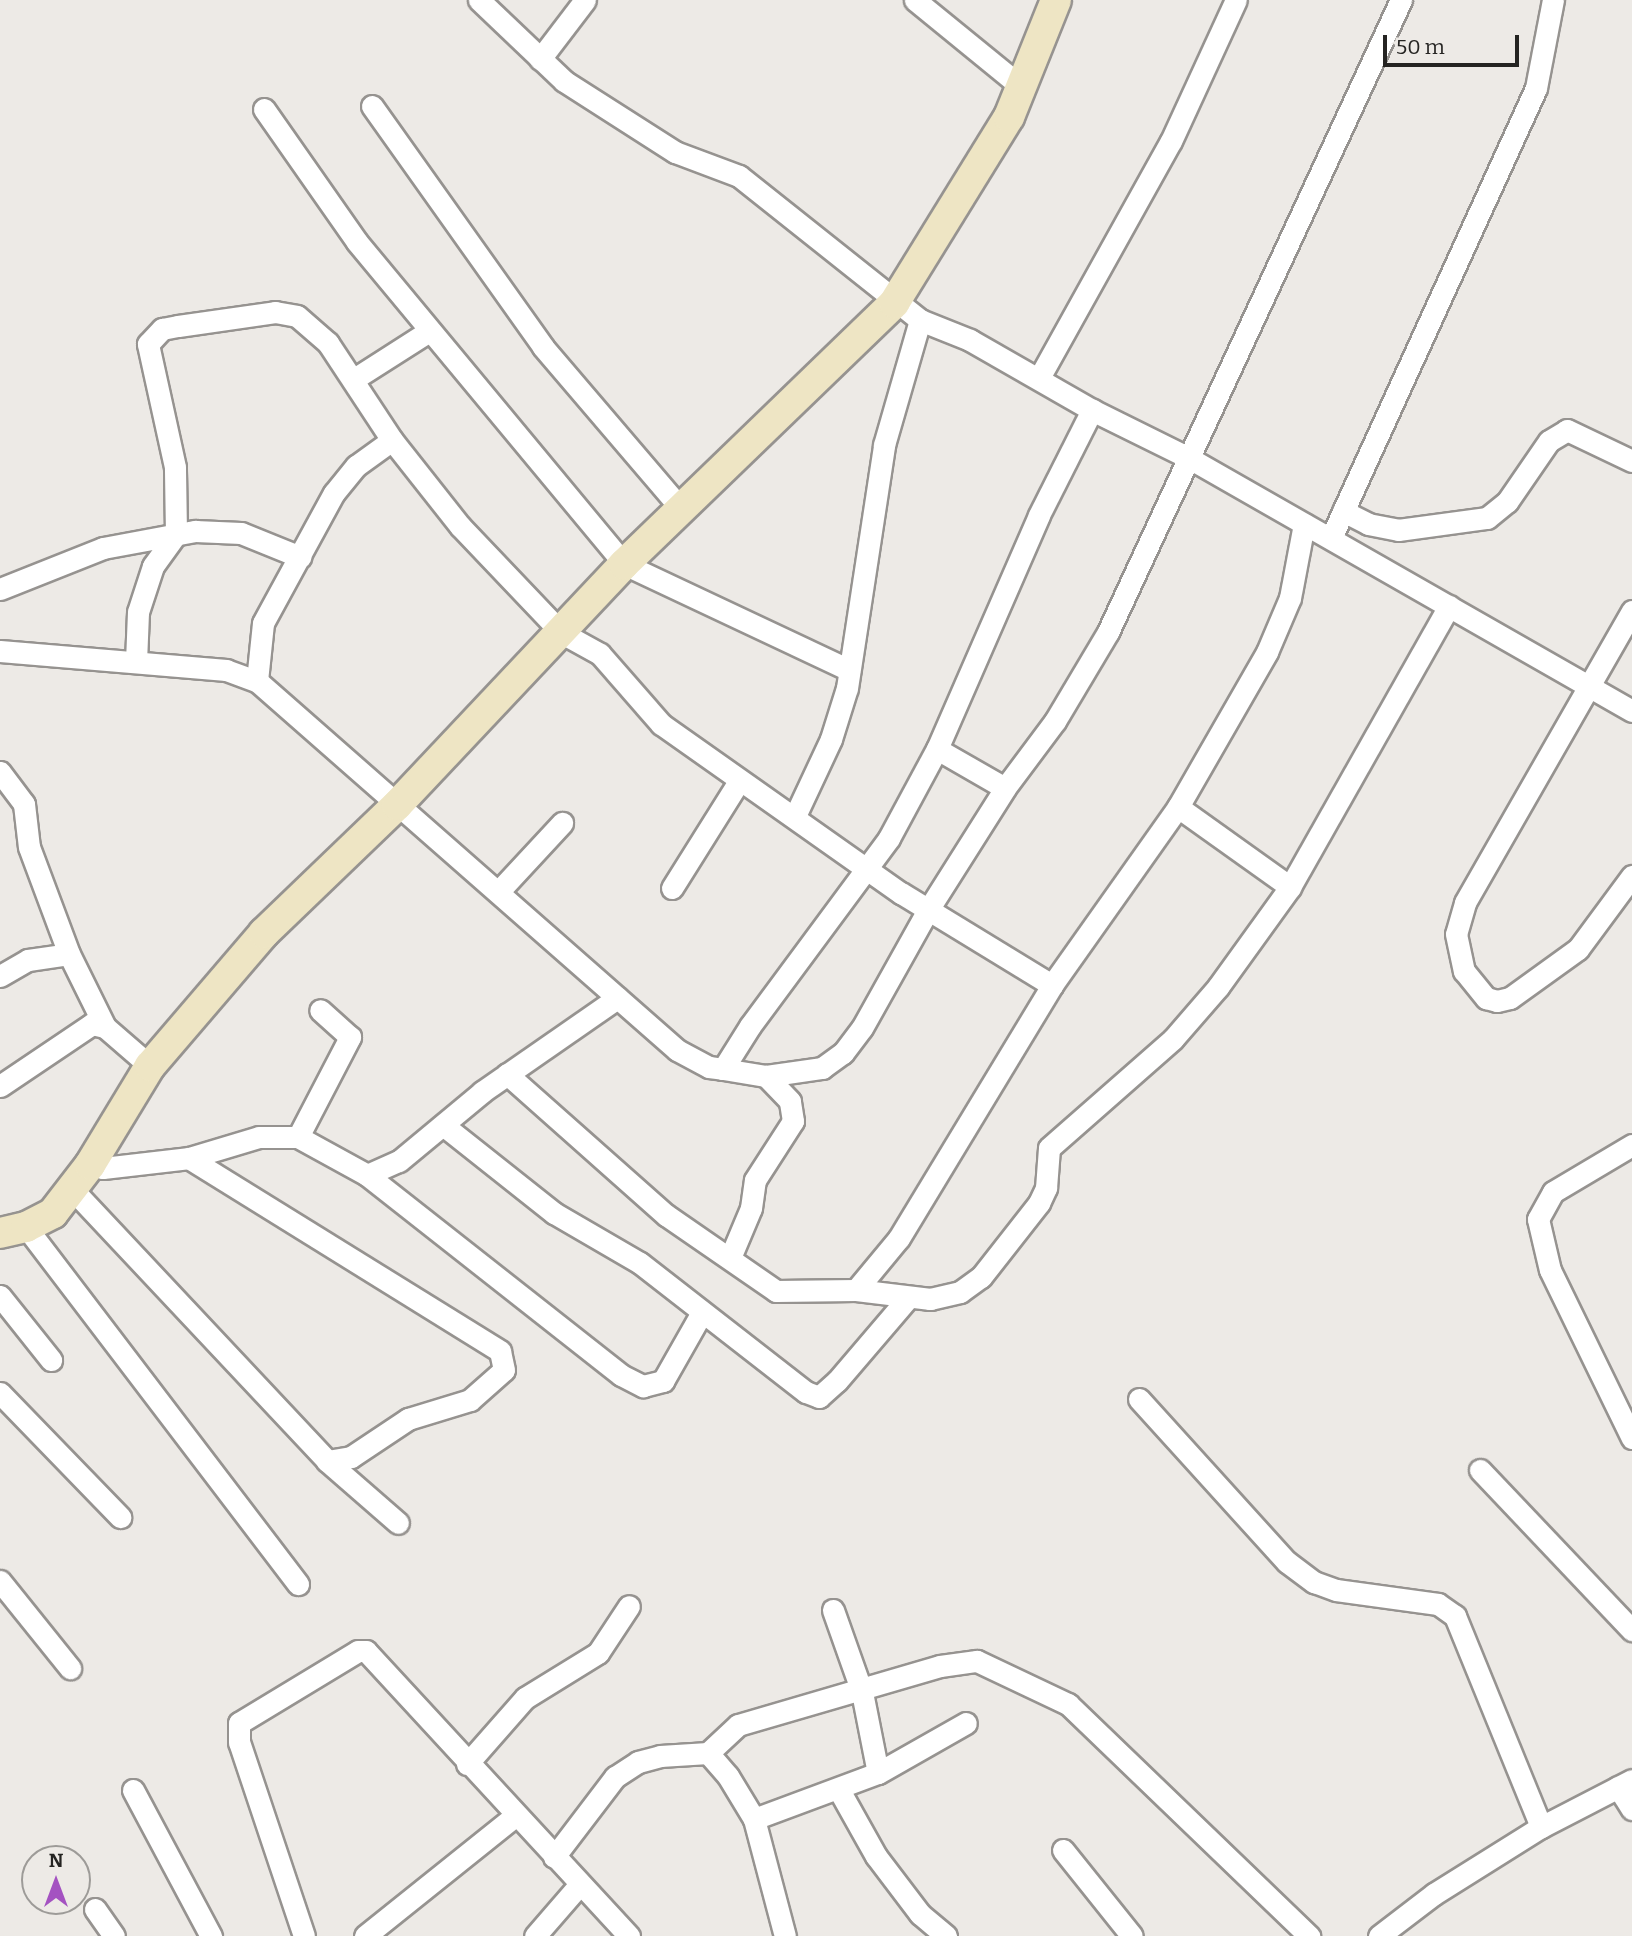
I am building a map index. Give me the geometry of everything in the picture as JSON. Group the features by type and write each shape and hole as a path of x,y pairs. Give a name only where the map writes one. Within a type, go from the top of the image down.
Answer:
{"street":[{"path":"479,0 565,80 676,152 739,176 809,227 894,303 920,320 970,340 1093,410 1189,458 1632,711"},
{"path":"540,59 585,0"},
{"path":"915,0 1023,88"},
{"path":"298,1584 13,1230 53,1213 90,1164 150,1066 264,933 397,805 562,633 624,564 894,303 966,193 1023,88 1056,0"},
{"path":"1039,378 1171,141 1236,0"},
{"path":"0,652 226,670 257,681 677,1050 709,1067 765,1076 822,1068 843,1053 872,1011 928,910 1005,788 1055,721 1108,632 1401,0"},
{"path":"1331,538 1536,88 1553,0"},
{"path":"372,106 543,347 682,510"},
{"path":"264,109 357,242 624,564 849,670"},
{"path":"136,662 138,612 149,578 176,534 175,467 148,352 152,336 178,326 288,313 328,343 392,440 460,526 562,633 600,654 660,724 739,781 795,816 866,869 1052,985"},
{"path":"795,816 831,739 849,670 884,445 920,320"},
{"path":"354,379 429,331"},
{"path":"723,1069 750,1026 889,838 937,749 1039,514 1093,410"},
{"path":"1343,511 1368,524 1398,530 1487,518 1507,502 1549,442 1567,430 1632,461"},
{"path":"257,681 263,623 345,477 392,440"},
{"path":"856,1290 899,1238 1052,985 1178,807 1267,652 1290,598 1304,524"},
{"path":"0,589 103,548 176,534 231,531 300,557"},
{"path":"507,1074 667,1215 776,1291 856,1290 907,1299 930,1299 960,1292 981,1277 1039,1203 1045,1188 1049,1148 1173,1039 1218,987 1290,887 1449,606"},
{"path":"1632,611 1465,902 1456,934 1464,971 1486,998 1497,1002 1510,998 1578,948 1632,876"},
{"path":"937,749 1005,788"},
{"path":"0,772 24,804 29,847 69,954 105,1027 150,1066"},
{"path":"672,888 739,781"},
{"path":"1178,807 1290,887"},
{"path":"499,891 562,822"},
{"path":"0,976 27,960 69,954"},
{"path":"367,1175 399,1161 507,1074 617,998"},
{"path":"298,1137 350,1037 320,1010"},
{"path":"0,1086 75,1032 92,1024 105,1027"},
{"path":"730,1258 751,1208 755,1180 793,1122 790,1101 765,1076"},
{"path":"443,1125 554,1213 640,1263 702,1314 806,1392 819,1397 907,1299"},
{"path":"90,1164 103,1168 189,1158 259,1136 298,1137 367,1175 621,1375 643,1386 663,1381 702,1314"},
{"path":"1632,1146 1553,1192 1538,1219 1550,1270 1632,1438"},
{"path":"189,1158 500,1351 505,1358 504,1370 470,1400 408,1419 351,1457 327,1461"},
{"path":"72,1189 327,1461 398,1523"},
{"path":"0,1296 51,1360"},
{"path":"0,1393 120,1517"},
{"path":"1139,1398 1287,1562 1314,1582 1336,1590 1438,1604 1455,1616 1541,1827"},
{"path":"1480,1470 1632,1630"},
{"path":"0,1581 70,1668"},
{"path":"467,1764 525,1698 598,1653 629,1606"},
{"path":"833,1610 862,1692 878,1773"},
{"path":"304,1936 239,1742 239,1723 358,1651 366,1651 467,1764 629,1936"},
{"path":"554,1857 615,1777 638,1762 660,1756 708,1753 738,1725 969,1660 1068,1704 1309,1936"},
{"path":"754,1819 839,1790 878,1773 966,1723"},
{"path":"708,1753 728,1776 754,1819 785,1936"},
{"path":"1379,1936 1434,1894 1541,1827 1625,1784 1632,1809"},
{"path":"133,1790 211,1936"},
{"path":"839,1790 883,1866 920,1914 946,1936"},
{"path":"365,1936 515,1816"},
{"path":"1063,1850 1132,1936"},
{"path":"535,1936 580,1884"},
{"path":"95,1909 114,1936"}]}
